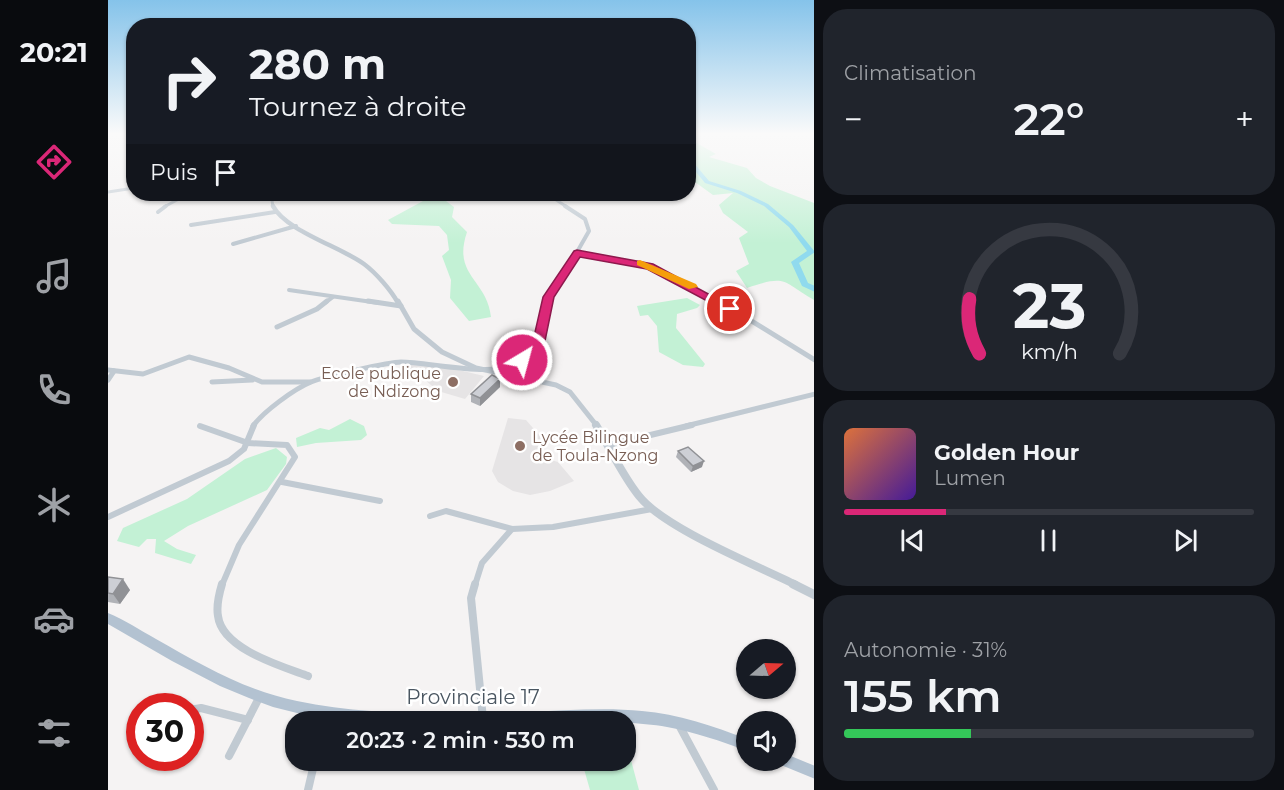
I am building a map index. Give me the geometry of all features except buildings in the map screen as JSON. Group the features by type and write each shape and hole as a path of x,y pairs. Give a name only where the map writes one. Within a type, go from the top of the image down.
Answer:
{"main road":[{"name":"Provinciale 17","path":"108,618 177,658 260,695 310,711"},
{"name":"Provinciale 17","path":"636,717 678,724 736,742"},
{"path":"796,765 814,773"}],"street":[{"path":"108,192 126,189"},
{"path":"158,212 172,201"},
{"path":"272,201 275,212"},
{"path":"190,225 275,212 323,243 364,264 401,306 414,329 426,340 459,361 482,370 515,364 532,351 543,329 549,297 589,231 588,223 557,201"},
{"path":"233,244 268,236 296,226"},
{"path":"577,253 650,266 716,299 814,360"},
{"path":"289,290 401,306"},
{"path":"277,327 317,309 333,297"},
{"path":"108,380 111,371 143,374 189,357 228,368 254,380"},
{"path":"212,381 311,382 399,363 482,370 556,385 580,400 639,496 652,509 676,525 814,595"},
{"path":"108,517 229,461 248,442 250,430 260,416 311,382"},
{"path":"609,446 814,394"},
{"path":"200,426 248,442 279,443 293,451 296,457 282,482 269,497 225,576 216,604 217,619 224,633 266,659 308,676"},
{"path":"282,482 380,501"},
{"path":"430,516 446,511 512,529 553,527 652,509"},
{"path":"482,711 471,598 482,563 512,529"},
{"path":"229,756 260,695"},
{"path":"204,709 248,720"},
{"path":"678,724 714,790"},
{"path":"308,790 312,771"}],"shaded area":[{"name":"Ecole publique de Ndizong","path":"410,364 446,367 484,376 465,399 438,391 424,379 404,370"},
{"name":"Lycée Bilingue de Toula-Nzong","path":"508,418 526,420 540,436 541,457 558,462 574,481 550,491 530,495 513,491 498,482 492,471"}],"green space":[{"path":"696,170 749,170 756,178 770,186 814,203 814,300 784,282 770,281 747,288 736,271 749,264 739,238 748,232 723,213 719,205 733,193 713,195 696,183"},
{"path":"423,201 446,201 454,207 452,217 467,232 464,258 467,268 488,304 491,317 469,321 450,298 451,280 442,256 449,250 447,235 439,226 392,224 388,220"},
{"path":"687,298 700,305 677,314 676,328 705,364 703,367 683,365 659,352 657,326 648,315 640,316 637,306"},
{"path":"350,419 364,426 367,435 361,440 316,443 297,447 296,438 320,428 329,430"},
{"path":"276,448 287,457 286,464 267,490 188,526 164,541 177,549 196,555 191,564 155,553 156,539 147,539 139,547 117,541 123,528 187,499 245,459"},
{"path":"585,771 634,771 639,790 590,790"}],"waterway":[{"path":"697,170 707,182 739,192 766,205 791,226 811,252 795,262 805,284 814,289"}],"slow traffic":[{"path":"640,263 693,287"}],"place":[{"name":"Ecole publique de Ndizong","path":"453,382"},
{"name":"Lycée Bilingue de Toula-Nzong","path":"520,446"}],"route":[{"path":"522,360 532,351 538,341 543,329 544,312 549,297 577,253 650,266 690,285 730,309"}]}
